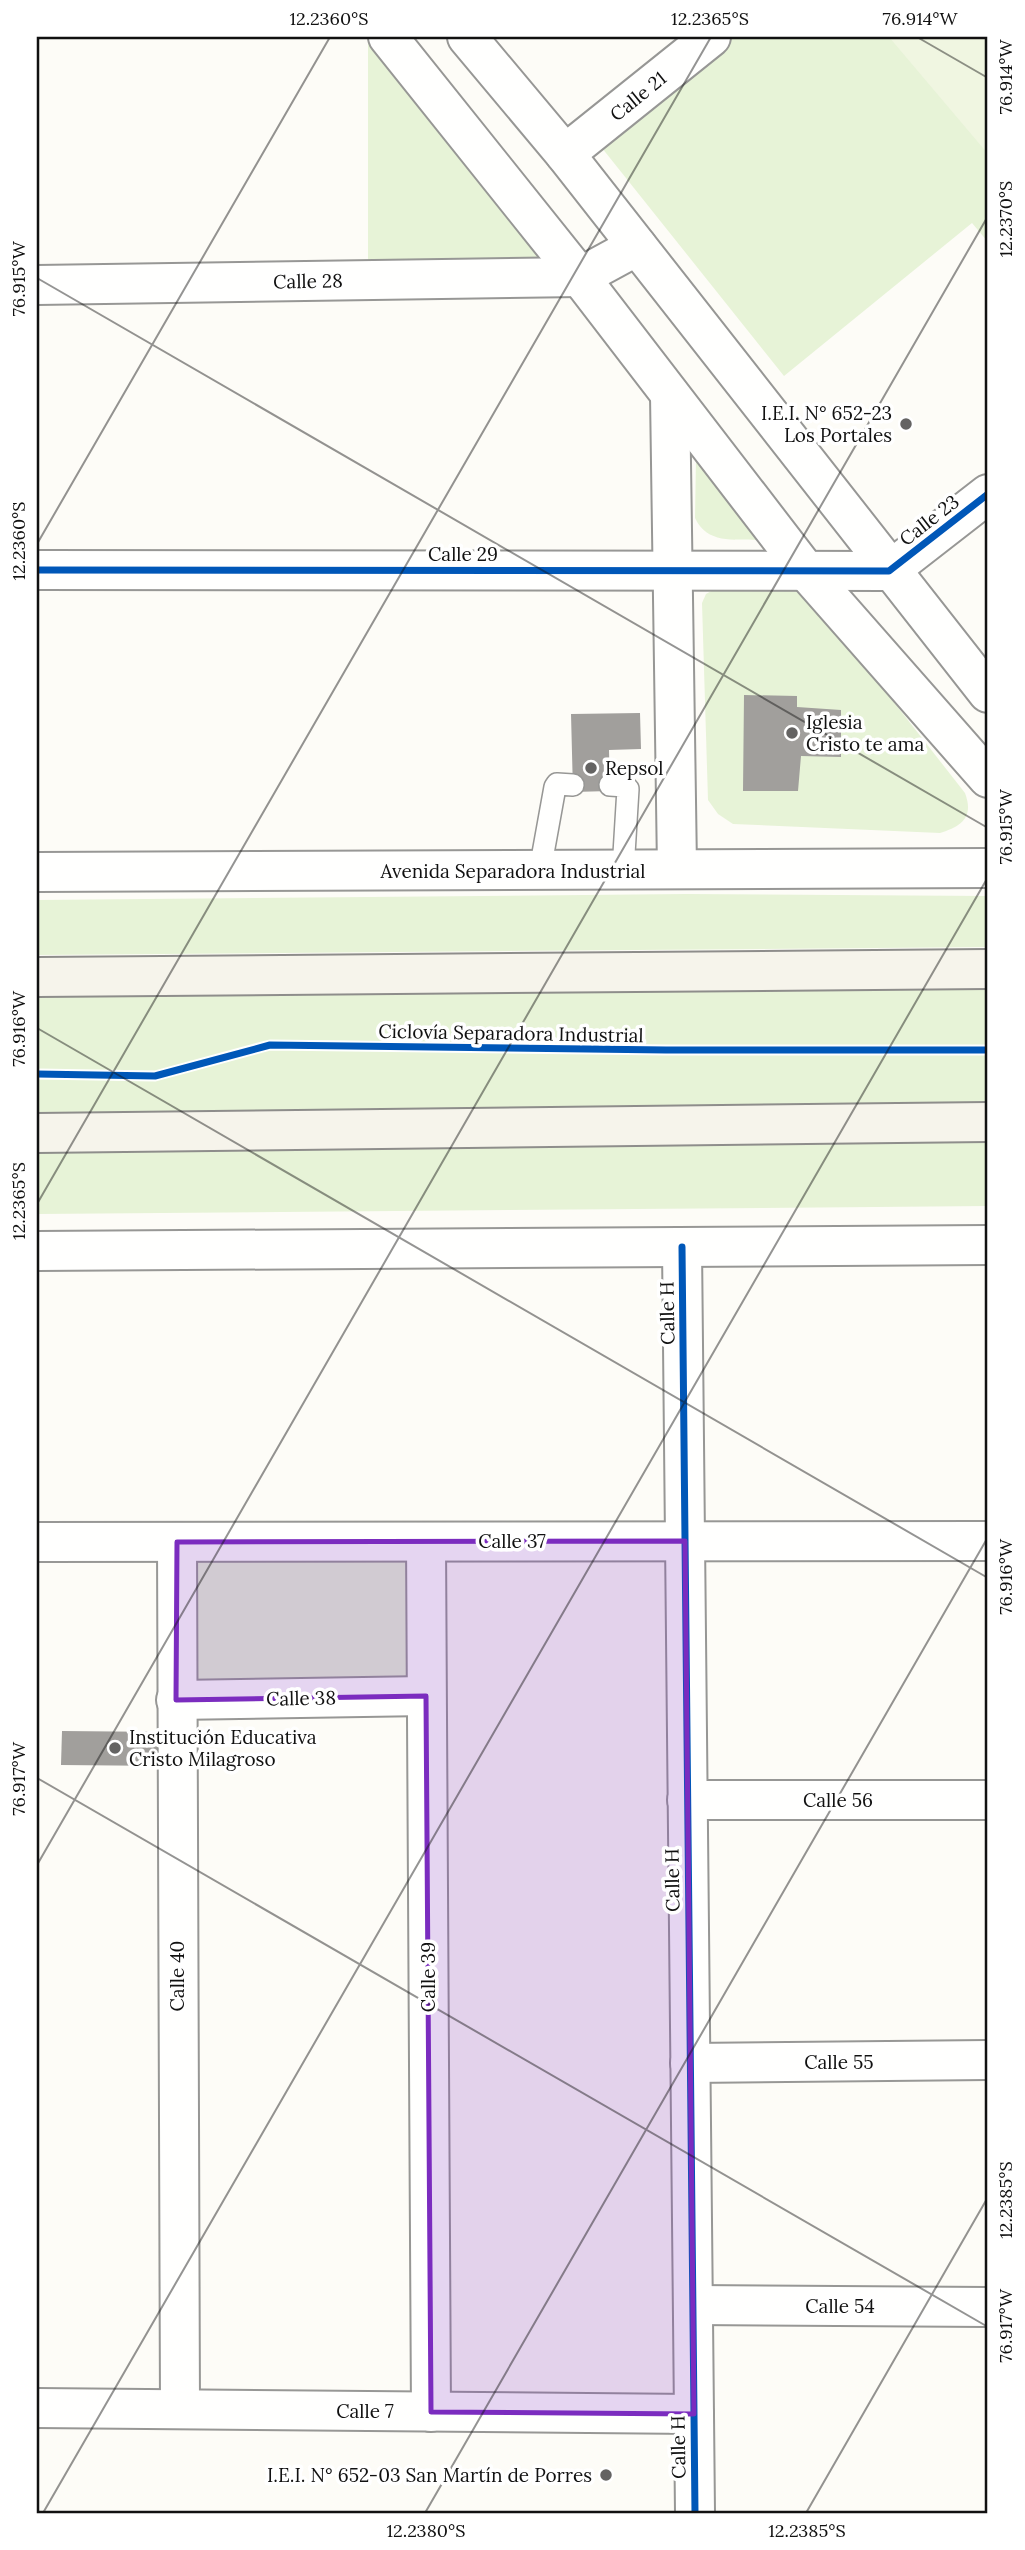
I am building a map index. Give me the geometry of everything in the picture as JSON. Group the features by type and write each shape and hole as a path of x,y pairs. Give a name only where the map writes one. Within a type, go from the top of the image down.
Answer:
{"main road":[{"path":"37,977 988,969"},
{"path":"37,1133 988,1122"}],"street":[{"path":"388,37 580,277 806,571 988,778"},
{"path":"467,37 565,155 889,571 988,693"},
{"name":"Calle 21","path":"565,155 711,37"},
{"path":"580,277 637,246"},
{"name":"Calle 28","path":"37,285 580,277"},
{"path":"670,395 677,868"},
{"name":"Calle 23","path":"889,571 988,494"},
{"name":"Calle 29","path":"37,570 889,571"},
{"name":"Avenida Separadora Industrial","path":"37,872 988,868"},
{"path":"37,1251 988,1245"},
{"name":"Calle H","path":"682,1247 695,2513"},
{"name":"Calle 37","path":"37,1542 988,1541"},
{"name":"Calle 40","path":"177,1542 180,2409"},
{"name":"Calle 39","path":"426,1542 431,2412"},
{"name":"Calle 38","path":"176,1700 426,1696"},
{"name":"Calle 56","path":"687,1800 988,1800"},
{"name":"Calle 55","path":"690,2063 988,2060"},
{"name":"Calle 54","path":"693,2305 988,2307"},
{"name":"Calle 7","path":"37,2408 694,2414"}],"lane":[{"path":"540,870 555,788 557,784 573,785"},
{"path":"610,785 625,786 628,789 623,870"}],"highlighted area":[{"path":"685,1541 694,2414 431,2412 426,1696 176,1700 177,1542"}],"green space":[{"path":"368,37 372,37 542,261 368,260"},
{"path":"729,37 988,37 988,242 972,223 784,376 598,143"},
{"path":"889,37 988,37 988,154"},
{"path":"696,458 758,540 722,538 706,532 700,526 695,518"},
{"path":"792,589 817,604 965,793 968,808 960,824 940,833 733,824 718,814 708,800 702,603 706,594 713,590"},
{"path":"687,894 988,896 988,947 37,955 37,900"},
{"path":"988,986 988,1106 37,1117 37,994"},
{"path":"988,1139 988,1206 37,1214 37,1149"},
{"path":"192,1557 416,1557 415,1683 192,1683"}],"building":[{"name":"Iglesia Cristo te ama","path":"744,695 797,696 797,707 841,710 841,757 801,756 798,791 743,791"},
{"name":"Repsol","path":"640,713 641,749 609,750 610,791 573,792 571,714"},
{"name":"Institución Educativa Cristo Milagroso","path":"62,1731 169,1732 169,1766 61,1765"}],"cycle path":[{"path":"37,570 889,571 988,494"},
{"name":"Ciclovía Separadora Industrial","path":"37,1074 155,1076 270,1045 666,1050 988,1050"},
{"path":"682,1247 695,2513"}],"place":[{"name":"I.E.I. N° 652-23 Los Portales","path":"906,424"},
{"name":"Iglesia Cristo te ama","path":"792,733"},
{"name":"Repsol","path":"591,768"},
{"name":"Institución Educativa Cristo Milagroso","path":"115,1748"},
{"name":"I.E.I. N° 652-03 San Martín de Porres","path":"606,2475"}]}
